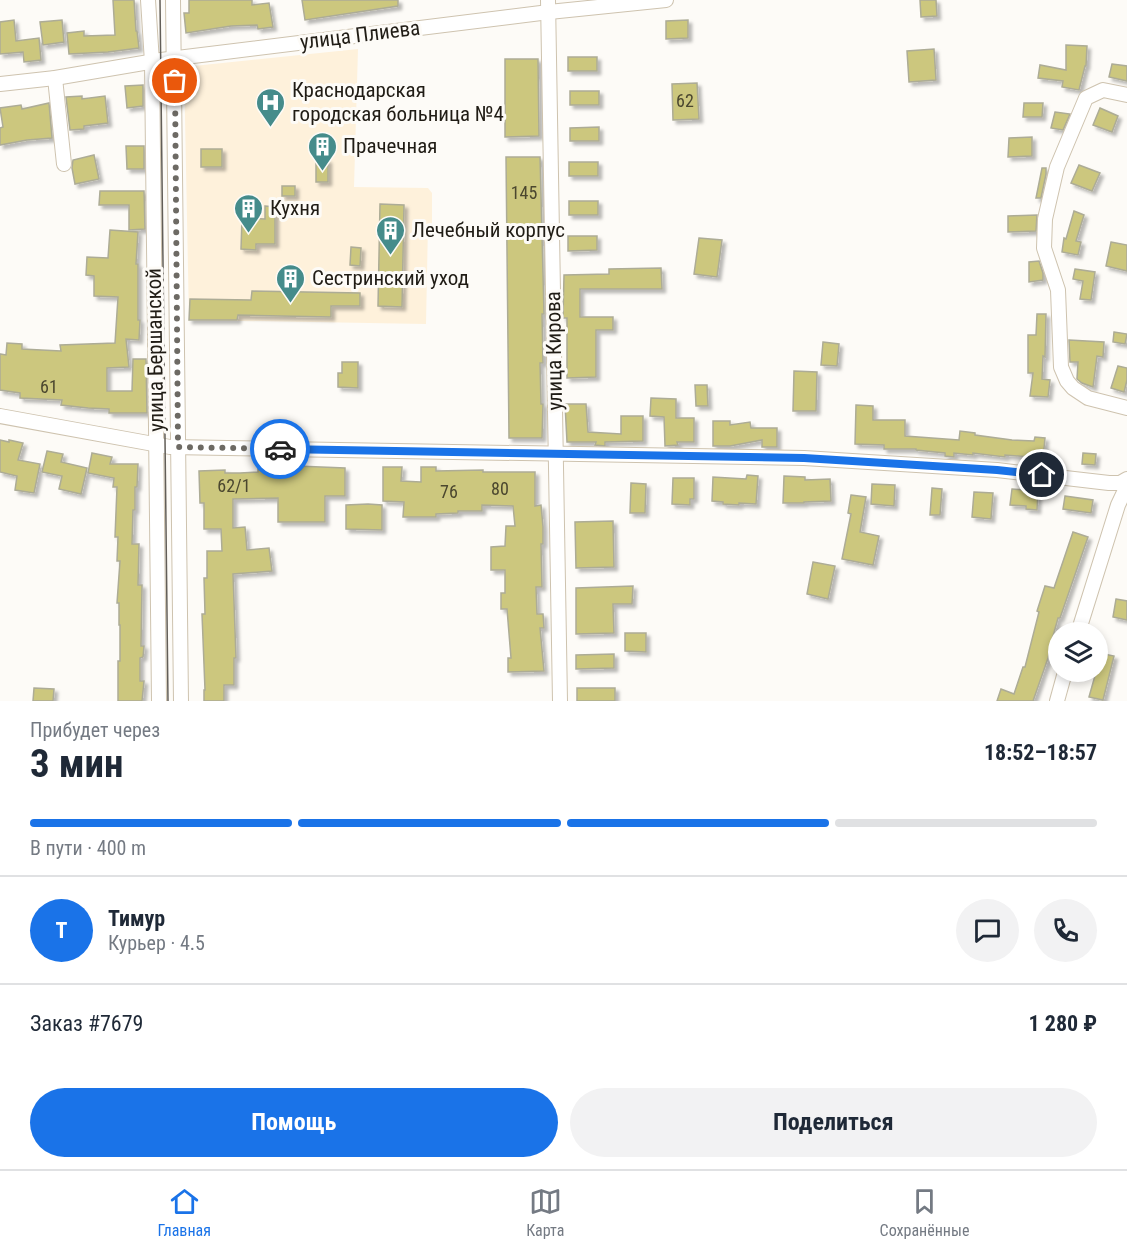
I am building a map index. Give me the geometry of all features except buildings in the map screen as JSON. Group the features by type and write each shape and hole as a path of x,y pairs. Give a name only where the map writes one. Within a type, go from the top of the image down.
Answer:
{"street":[{"name":"улица Бершанской","path":"148,0 152,62 159,701"},
{"name":"улица Бершанской","path":"173,0 181,701"},
{"name":"улица Плиева","path":"0,84 56,78 152,62 549,6 666,0"},
{"name":"улица Кирова","path":"549,6 560,701"},
{"path":"56,78 64,164"},
{"path":"1127,94 1103,90 1086,98 1057,168 1045,219 1044,248 1059,290 1061,368 1067,381 1088,398 1127,408"},
{"path":"0,416 156,445 178,447 804,458 997,470 1109,483 1120,483 1127,479"},
{"path":"1081,622 1118,505 1127,486"},
{"path":"1057,701 1062,682"}],"shaded area":[{"name":"Краснодарская городская больница №4","path":"358,49 354,187 428,188 432,193 432,224 428,224 426,324 189,320 184,67"}],"tram line":[{"path":"160,0 168,701"}],"way so far":[{"path":"175,81 178,447 280,449"}],"place":[{"name":"Краснодарская городская больница №4","path":"271,128"},
{"name":"Прачечная","path":"322,172"},
{"name":"Кухня","path":"249,234"},
{"name":"Лечебный корпус","path":"391,256"},
{"name":"Сестринский уход","path":"291,304"}],"route":[{"path":"280,449 804,458 1042,475"}]}
